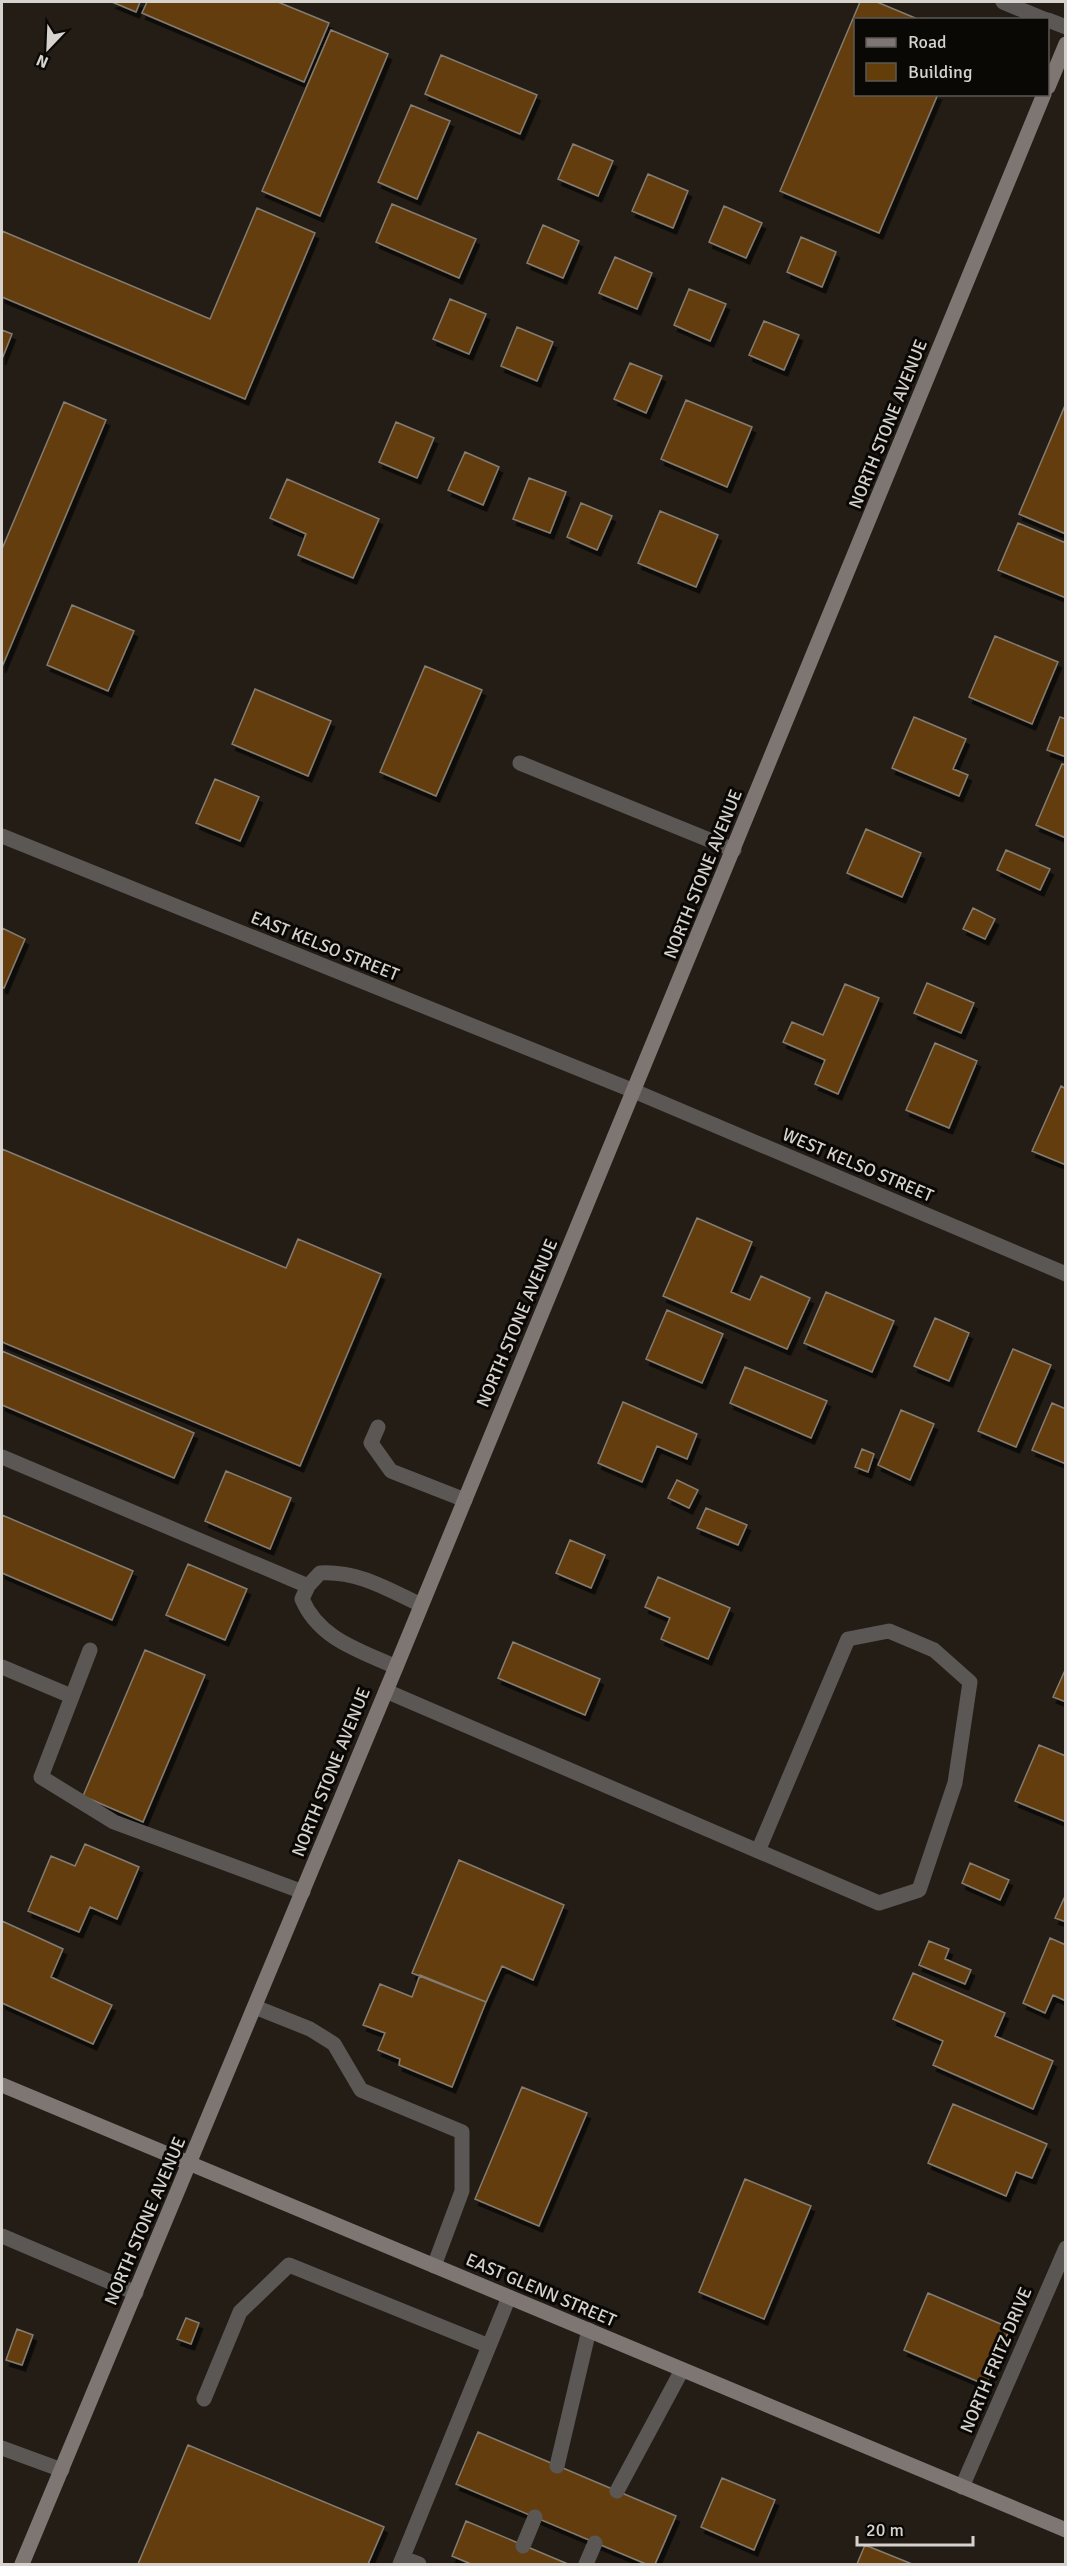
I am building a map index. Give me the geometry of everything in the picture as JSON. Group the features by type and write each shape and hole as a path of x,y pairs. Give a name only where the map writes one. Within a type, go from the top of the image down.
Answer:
{"main road":[{"path":"1049,82 1065,44"},
{"name":"NORTH STONE AVENUE","path":"22,2565 303,1893 1043,96"},
{"name":"EAST GLENN STREET","path":"2,2085 1065,2530"}],"street":[{"path":"1003,2 1042,18"},
{"path":"1049,21 1065,27"},
{"path":"520,763 734,850"},
{"name":"EAST KELSO STREET","path":"2,836 634,1091"},
{"name":"WEST KELSO STREET","path":"634,1091 1065,1274"},
{"path":"378,1427 371,1443 391,1471 465,1500"},
{"path":"2,1457 308,1586"},
{"path":"396,1667 328,1635 308,1614 302,1599 308,1586 320,1573 341,1572 364,1578 421,1605"},
{"path":"386,1691 758,1851 879,1903 919,1890 955,1783 970,1682 934,1650 889,1630 848,1639 758,1851"},
{"path":"90,1650 41,1777 114,1822 303,1893"},
{"path":"2,1667 71,1696"},
{"path":"255,2007 310,2029 334,2044 361,2090 462,2132 462,2191 434,2266"},
{"path":"2,2236 136,2293"},
{"name":"NORTH FRITZ DRIVE","path":"962,2487 1065,2248"},
{"path":"204,2399 240,2312 289,2265 489,2346"},
{"path":"419,2565 402,2561 509,2297"},
{"path":"557,2466 589,2330"},
{"path":"617,2491 682,2370"},
{"path":"2,2448 62,2470"},
{"path":"523,2546 535,2517"},
{"path":"586,2565 595,2543"}],"building":[{"path":"112,2 140,2 136,12"},
{"path":"147,2 278,2 329,23 304,82 142,13"},
{"path":"860,2 877,2 915,18 854,18 854,96 937,96 879,233 780,191"},
{"path":"331,30 388,54 320,216 262,191"},
{"path":"441,55 537,95 520,134 425,94"},
{"path":"411,105 450,121 417,199 378,182"},
{"path":"573,144 613,161 598,196 558,179"},
{"path":"648,174 688,191 673,228 632,211"},
{"path":"392,204 476,239 459,278 376,242"},
{"path":"724,206 762,223 746,258 709,242"},
{"path":"257,208 315,233 245,399 2,297 2,231 210,319"},
{"path":"543,225 579,241 563,278 527,263"},
{"path":"801,237 836,252 822,287 787,272"},
{"path":"615,257 652,273 637,309 599,293"},
{"path":"689,289 726,304 710,341 674,325"},
{"path":"450,299 486,314 469,354 433,339"},
{"path":"764,321 799,335 784,370 749,355"},
{"path":"517,327 553,342 537,381 501,366"},
{"path":"2,330 12,334 2,359"},
{"path":"630,363 662,376 646,413 614,399"},
{"path":"686,400 752,427 727,487 661,459"},
{"path":"64,402 106,420 2,667 2,549"},
{"path":"1066,403 1066,534 1019,514"},
{"path":"396,422 434,438 417,478 379,462"},
{"path":"465,452 499,467 483,505 448,490"},
{"path":"529,478 566,492 550,533 513,519"},
{"path":"287,479 379,519 353,578 298,555 306,534 270,518"},
{"path":"581,503 612,516 597,550 567,537"},
{"path":"660,511 718,535 696,587 638,563"},
{"path":"1018,523 1066,543 1066,598 998,570"},
{"path":"72,605 134,631 108,691 47,665"},
{"path":"995,636 1058,662 1032,724 969,697"},
{"path":"425,666 482,690 436,796 380,772"},
{"path":"255,689 331,721 308,776 232,744"},
{"path":"914,717 966,739 953,769 968,775 959,796 892,768"},
{"path":"1060,717 1066,719 1066,757 1047,750"},
{"path":"1062,764 1066,765 1066,838 1036,825"},
{"path":"215,779 259,797 240,841 196,823"},
{"path":"866,829 921,853 902,897 847,873"},
{"path":"1006,850 1050,869 1040,890 997,870"},
{"path":"973,908 995,919 985,939 963,929"},
{"path":"2,928 25,939 4,988 2,987"},
{"path":"927,983 974,1003 961,1033 914,1013"},
{"path":"845,984 879,998 838,1094 815,1084 825,1060 783,1042 792,1022 823,1035"},
{"path":"935,1043 977,1061 949,1128 906,1110"},
{"path":"1061,1086 1066,1089 1066,1165 1032,1151"},
{"path":"2,1149 286,1268 298,1239 381,1274 300,1466 2,1342"},
{"path":"697,1218 752,1242 731,1292 750,1300 761,1276 810,1298 787,1349 663,1296"},
{"path":"826,1292 894,1321 872,1372 804,1343"},
{"path":"667,1310 723,1334 702,1383 646,1359"},
{"path":"935,1318 969,1333 949,1381 914,1366"},
{"path":"1013,1349 1051,1365 1016,1447 978,1431"},
{"path":"2,1351 194,1433 174,1478 2,1405"},
{"path":"745,1367 827,1401 811,1438 730,1403"},
{"path":"623,1402 697,1434 687,1459 657,1446 642,1482 598,1463"},
{"path":"1052,1403 1066,1409 1066,1464 1032,1450"},
{"path":"901,1410 934,1424 910,1480 878,1465"},
{"path":"862,1449 874,1454 868,1472 855,1467"},
{"path":"226,1471 291,1498 270,1549 205,1521"},
{"path":"677,1480 698,1490 689,1508 668,1498"},
{"path":"706,1508 747,1525 738,1545 697,1528"},
{"path":"2,1515 133,1571 112,1620 2,1573"},
{"path":"570,1540 605,1555 591,1588 556,1573"},
{"path":"188,1564 247,1589 225,1640 166,1615"},
{"path":"658,1577 730,1608 708,1659 661,1639 670,1618 645,1607"},
{"path":"513,1642 600,1679 585,1715 498,1678"},
{"path":"145,1650 205,1675 143,1822 83,1796"},
{"path":"1066,1668 1066,1702 1053,1697"},
{"path":"1039,1745 1066,1756 1066,1822 1015,1801"},
{"path":"85,1844 139,1867 117,1919 90,1907 79,1932 28,1911 51,1856 75,1866"},
{"path":"459,1860 564,1905 533,1980 502,1966 486,2002 412,1973"},
{"path":"970,1863 1009,1880 1000,1900 962,1883"},
{"path":"1066,1894 1066,1922 1055,1918"},
{"path":"2,1921 63,1949 51,1977 112,2005 93,2044 2,2003"},
{"path":"1050,1938 1066,1945 1066,2001 1053,1995 1045,2013 1023,2003"},
{"path":"929,1941 949,1949 945,1959 971,1970 965,1984 919,1965"},
{"path":"913,1973 1005,2013 995,2036 1053,2061 1033,2109 933,2065 943,2041 893,2019"},
{"path":"420,1975 486,2002 452,2087 399,2065 400,2059 378,2050 385,2033 363,2025 380,1984 412,1997"},
{"path":"522,2087 587,2113 539,2226 475,2199"},
{"path":"953,2104 1047,2144 1032,2178 1016,2172 1006,2196 928,2163"},
{"path":"745,2179 811,2206 764,2319 699,2292"},
{"path":"928,2293 1010,2328 986,2385 904,2350"},
{"path":"186,2318 199,2323 191,2344 177,2339"},
{"path":"17,2329 33,2335 22,2365 6,2360"},
{"path":"478,2432 676,2516 655,2564 646,2564 456,2484"},
{"path":"188,2445 384,2527 368,2564 138,2564"},
{"path":"722,2478 775,2500 754,2550 701,2527"},
{"path":"466,2521 568,2564 471,2564 452,2556"},
{"path":"865,2545 912,2564 857,2564"}]}
